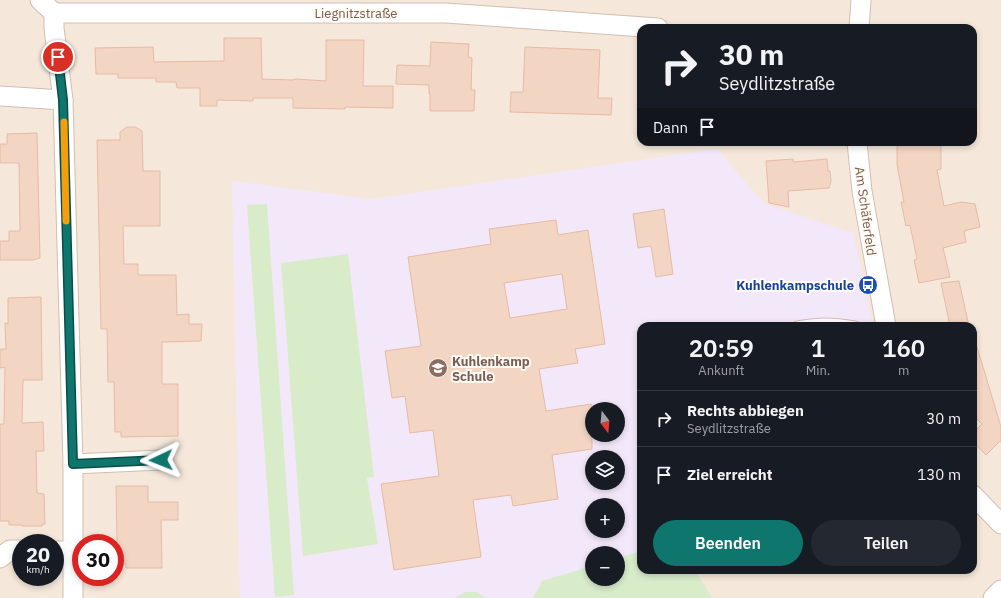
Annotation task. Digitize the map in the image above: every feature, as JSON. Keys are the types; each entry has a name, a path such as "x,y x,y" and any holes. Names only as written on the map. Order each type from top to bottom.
{"street":[{"path":"859,24 861,0"},
{"path":"47,6 54,28 63,100 73,464 64,551 73,598"},
{"name":"Liegnitzstraße","path":"47,6 447,7 637,26"},
{"path":"0,96 63,100"},
{"name":"Am Schäferfeld","path":"857,146 862,190 885,322"},
{"path":"73,464 161,460"},
{"path":"977,500 1001,524"},
{"path":"0,558 12,550"},
{"path":"993,598 1001,590"}],"shaded area":[{"path":"0,0 1001,0 1001,598 0,598"},
{"name":"Kuhlenkamp Schule","path":"717,149 763,203 853,233 872,322 637,322 637,574 697,574 712,598 240,598 232,181 372,199"}],"green space":[{"path":"267,204 294,595 275,597 247,205"},
{"path":"348,254 374,477 367,478 378,544 303,556 281,263"},
{"path":"637,552 637,574 697,574 712,598 533,598 542,581 585,568 585,586 625,586 625,556"},
{"path":"466,592 476,592 486,598 454,598"}],"building":[{"path":"224,38 261,38 262,79 326,81 326,40 364,40 363,86 393,86 393,108 293,108 293,98 253,98 253,101 217,100 217,106 200,106 200,88 177,88 176,82 156,82 156,78 118,78 118,74 96,74 95,48 153,47 154,62 224,61"},
{"path":"431,42 469,44 468,57 472,58 471,90 475,90 474,111 430,111 429,85 396,84 397,65 430,66"},
{"path":"525,47 600,50 598,98 612,98 611,115 510,112 511,92 523,92"},
{"path":"127,127 135,127 142,131 143,171 160,171 160,226 123,226 124,264 138,264 138,275 176,275 177,315 189,314 189,324 202,324 201,341 162,342 162,384 178,384 178,436 121,437 121,432 115,432 114,382 108,382 107,329 101,329 97,140 120,140 120,132"},
{"path":"37,133 40,258 33,260 0,260 0,241 9,241 9,231 20,231 19,163 0,163 0,144 7,144 7,134"},
{"path":"897,146 941,146 941,169 937,170 944,206 961,202 975,204 980,227 964,231 966,242 943,248 950,277 919,283 914,260 917,259 910,225 906,226 901,202 904,202 897,165"},
{"path":"793,159 793,162 827,159 831,181 829,188 788,191 789,207 769,203 766,161"},
{"path":"664,209 673,274 656,277 651,246 638,248 633,214"},
{"path":"556,220 558,235 588,230 605,344 575,349 578,363 539,369 546,411 585,405 585,442 592,442 592,449 552,455 558,499 513,506 511,495 473,500 481,557 394,570 381,484 439,476 433,430 410,433 405,396 392,398 385,351 421,346 408,257 491,244 489,229","holes":["562,274 567,309 510,318 504,283"]},
{"path":"959,281 968,322 949,322 941,283"},
{"path":"41,297 42,380 23,380 22,423 43,422 44,451 36,451 37,493 44,494 45,524 42,524 42,526 9,525 9,521 0,521 0,424 4,424 5,367 0,368 0,349 6,349 5,323 8,324 8,298"},
{"path":"977,347 1001,427 1001,442 1000,441 986,455 977,446 977,429 982,424 977,419"},
{"path":"116,486 148,486 148,502 178,502 178,520 161,520 162,568 126,568 126,564 124,564 124,534 117,534"}],"slow traffic":[{"path":"64,122 66,221"}],"place":[{"name":"Kuhlenkampschule","path":"868,285"},
{"name":"Kuhlenkamp Schule","path":"438,368"}],"route":[{"path":"58,57 63,100 73,464 161,460"}]}
